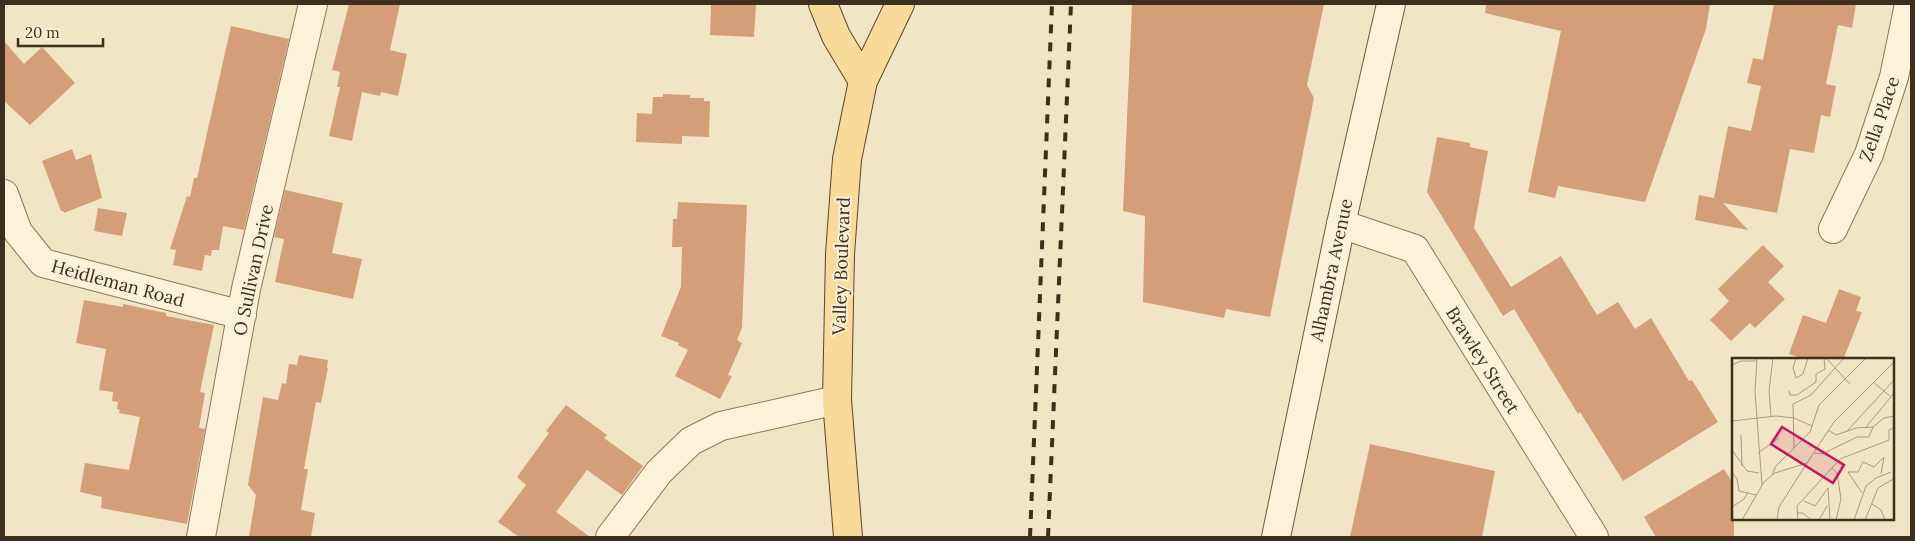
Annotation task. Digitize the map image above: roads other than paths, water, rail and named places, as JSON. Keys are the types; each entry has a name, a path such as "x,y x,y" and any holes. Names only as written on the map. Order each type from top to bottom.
{"main road":[{"path":"823,4 836,36 863,81"},
{"name":"Valley Boulevard","path":"848,537 837,400 840,254 847,159 863,81 900,4"}],"street":[{"name":"O Sullivan Drive","path":"201,537 246,289 313,4"},
{"name":"Alhambra Avenue","path":"1276,537 1340,224 1391,4"},
{"name":"Zella Place","path":"1833,229 1869,154 1894,77 1909,4"},
{"name":"Heidleman Road","path":"4,194 18,232 43,263 242,315"},
{"name":"Brawley Street","path":"1340,224 1415,249 1594,537"},
{"path":"610,537 659,472 691,442 721,426 837,400"}],"railway":[{"path":"1030,537 1052,4"},
{"path":"1048,537 1071,4"}]}
